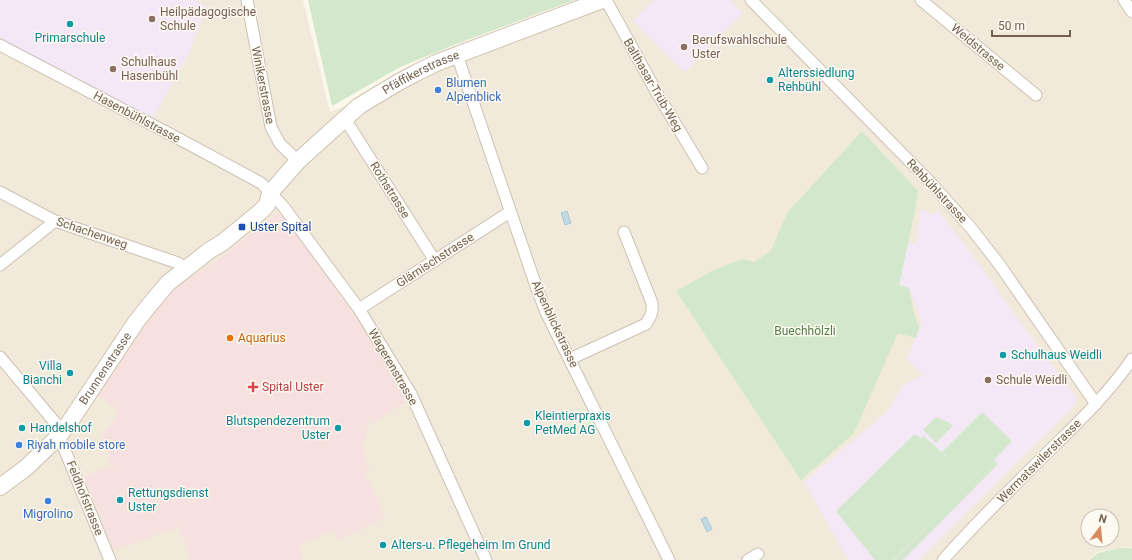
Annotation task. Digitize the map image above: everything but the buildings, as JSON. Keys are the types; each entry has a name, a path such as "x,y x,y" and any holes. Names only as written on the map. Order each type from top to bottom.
{"main road":[{"name":"Pfäffikerstrasse","path":"270,193 298,161 359,106 381,92 416,73 457,55 602,0"},
{"name":"Brunnenstrasse","path":"0,487 27,467 59,436 139,318 168,283 210,250 222,243 267,205 270,193"}],"street":[{"name":"Winikerstrasse","path":"247,0 271,127 280,144 298,161"},
{"name":"Balthasar-Trüb-Weg","path":"606,0 657,93 702,168"},
{"name":"Rehbühlstrasse","path":"751,0 930,182 971,228 999,264 1096,404"},
{"name":"Weidstrasse","path":"921,0 1036,95"},
{"path":"1124,0 1132,12"},
{"name":"Hasenbühlstrasse","path":"0,45 261,183 270,193"},
{"name":"Alpenblickstrasse","path":"457,55 510,212 544,305 669,560"},
{"name":"Rothstrasse","path":"345,119 435,261"},
{"name":"Schachenweg","path":"0,192 55,221 178,263 186,269"},
{"name":"Wagerenstrasse","path":"270,193 283,206 300,228 358,309 411,394 486,560"},
{"name":"Glärnischstrasse","path":"358,309 510,212"},
{"path":"0,265 55,221"},
{"path":"570,359 646,324 651,316 653,310 652,303 624,232"},
{"name":"Feldhofstrasse","path":"0,357 58,426 59,436 110,560"},
{"name":"Wermatswilerstrasse","path":"943,560 964,536 1096,404 1132,359"},
{"path":"748,560 758,554"}],"shaded area":[{"path":"0,0 303,0 330,112 498,46 569,21 606,0 1132,0 1132,547 1120,548 1120,508 1080,508 1080,548 1119,548 1097,552 1088,560 0,560"},
{"name":"Schulhaus Hasenbühl","path":"0,0 194,0 207,6 188,55 152,120 0,45"},
{"name":"Berufswahlschule Uster","path":"654,0 729,0 743,13 685,72 633,21"},
{"name":"Schule Weidli","path":"923,210 932,215 937,210 972,254 1076,397 1076,401 1075,405 919,560 848,560 804,482 888,411 903,386 923,375 907,358 922,324 909,288 899,285 908,242 916,244 920,212"},
{"name":"Spital Uster","path":"279,212 372,339 401,385 408,401 369,425 365,433 367,440 360,442 370,468 365,472 385,518 339,540 332,531 298,546 303,560 192,560 179,527 114,550 84,477 113,465 101,439 120,410 98,396 143,327 156,310 182,282 214,263"}],"green space":[{"path":"308,0 574,0 400,67 332,106"},
{"name":"Buechhölzli","path":"862,131 918,191 899,285 909,288 913,310 919,327 916,338 898,333 854,433 801,480 676,291 712,271 742,259 754,262 771,251 787,213"},
{"path":"982,412 1012,441 994,460 998,464 903,560 894,560 954,500 893,560 875,560 836,511 915,434 921,438 924,436 972,482 942,452"},
{"path":"936,417 953,426 936,443 923,430"},
{"path":"1119,548 1132,548 1132,560 1089,560 1098,553"}],"water":[{"path":"567,211 571,223 565,225 561,213"},
{"path":"706,517 712,529 707,532 701,519"}],"place":[{"name":"Heilpädagogische Schule","path":"152,19"},
{"name":"Primarschule","path":"70,24"},
{"name":"Berufswahlschule Uster","path":"684,47"},
{"name":"Schulhaus Hasenbühl","path":"113,69"},
{"name":"Alterssiedlung Rehbühl","path":"770,80"},
{"name":"Blumen Alpenblick","path":"438,90"},
{"name":"Uster Spital","path":"242,227"},
{"name":"Aquarius","path":"230,338"},
{"name":"Schulhaus Weidli","path":"1003,355"},
{"name":"Villa Bianchi","path":"70,373"},
{"name":"Schule Weidli","path":"988,380"},
{"name":"Spital Uster","path":"253,387"},
{"name":"Kleintierpraxis PetMed AG","path":"527,423"},
{"name":"Handelshof","path":"22,428"},
{"name":"Blutspendezentrum Uster","path":"338,428"},
{"name":"Riyah mobile store","path":"19,445"},
{"name":"Rettungsdienst Uster","path":"120,500"},
{"name":"Migrolino","path":"48,501"},
{"name":"Alters-u. Pflegeheim Im Grund","path":"383,545"}]}
